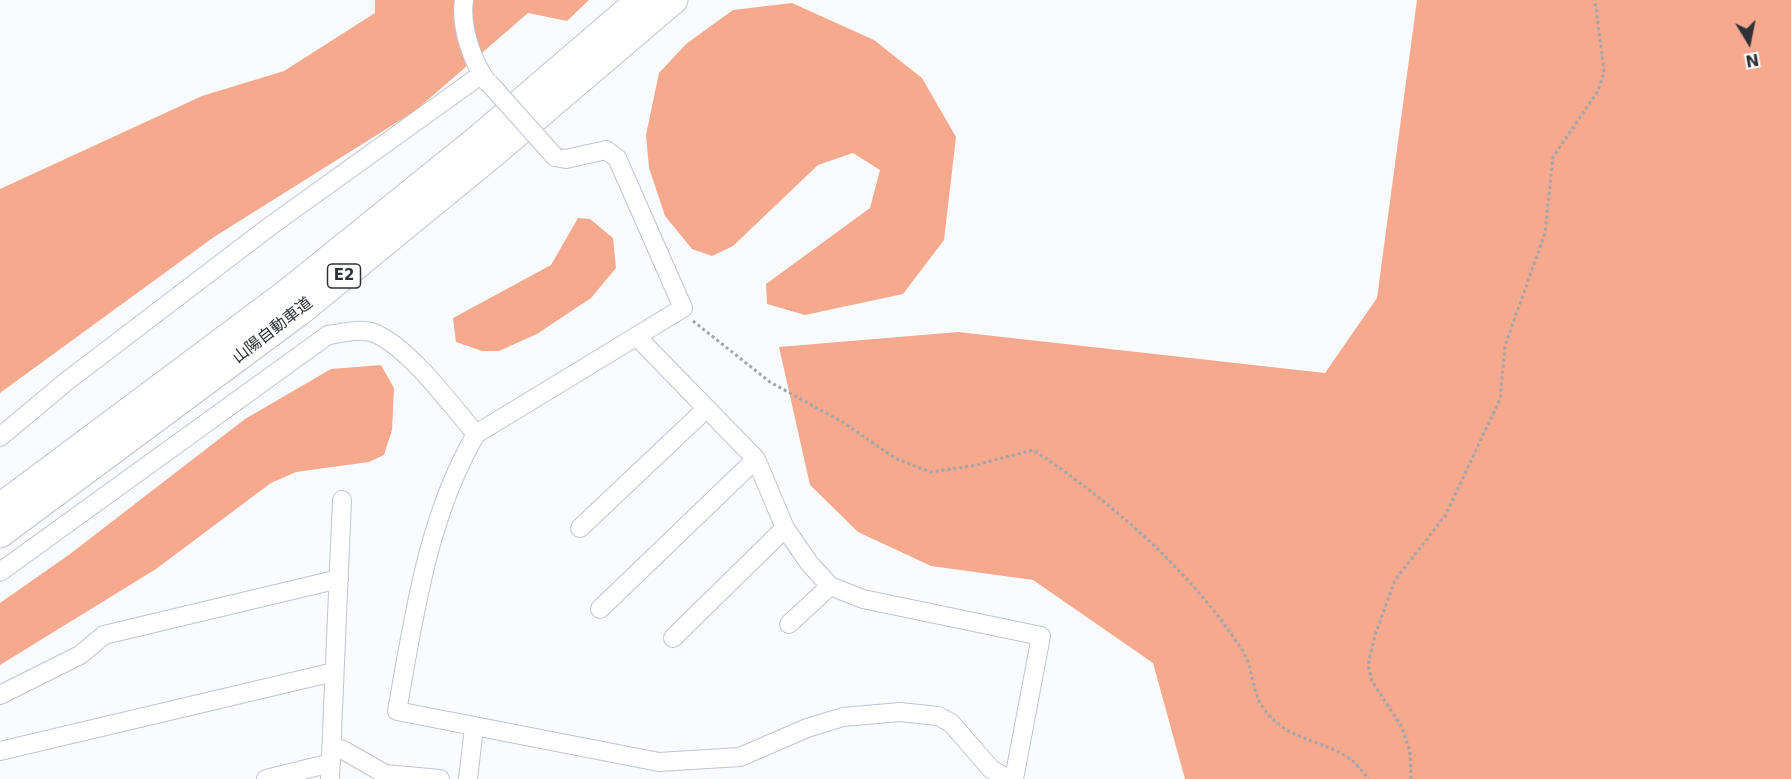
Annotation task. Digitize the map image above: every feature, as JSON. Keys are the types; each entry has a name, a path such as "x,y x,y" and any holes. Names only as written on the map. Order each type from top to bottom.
{"highway":[{"name":"山陽自動車道","path":"0,507 288,292 479,138 640,0"},
{"name":"山陽自動車道","path":"0,534 302,310 494,153 674,0"}],"street":[{"path":"464,0 462,12 467,36 485,79 555,157 566,159 606,150 617,158 684,308 638,338 476,434 448,496 425,561 397,711 474,728 658,762 740,757 807,728 843,717 900,712 938,716 951,723 991,769 1008,779"},
{"path":"0,437 67,381 269,227 485,79"},
{"path":"0,572 328,335 353,331 372,332 395,345 476,434"},
{"path":"638,338 756,459 785,528 809,563 830,586 863,599 1041,636 1014,779"},
{"path":"580,528 706,409"},
{"path":"600,609 756,459"},
{"path":"331,763 342,500"},
{"path":"673,638 785,528"},
{"path":"0,696 80,655 104,635 339,579"},
{"path":"789,624 830,586"},
{"path":"0,751 334,672"},
{"path":"468,779 474,728"},
{"path":"266,779 331,763 343,750 385,774 440,779"}],"path":[{"path":"1411,779 1410,751 1401,726 1372,681 1368,665 1375,635 1395,580 1445,516 1500,399 1505,346 1545,234 1553,157 1598,90 1604,72 1595,0"},
{"path":"684,308 692,321 770,381 844,423 896,458 930,472 972,466 1033,450 1047,459 1142,533 1216,612 1244,652 1262,705 1286,730 1350,759 1370,779"}],"shaded area":[{"path":"375,0 589,0 567,21 528,13 415,111 214,237 0,393 0,189 202,96 284,71 375,13"},
{"path":"1417,0 1791,0 1791,779 1185,779 1153,663 1033,580 931,566 858,532 810,485 779,347 958,332 1325,373 1377,298"},
{"path":"792,3 874,40 922,78 956,137 944,240 903,294 805,315 767,304 766,284 870,208 880,170 853,153 818,165 733,246 712,256 692,249 665,216 649,168 646,135 659,73 686,44 733,10"},
{"path":"578,218 590,219 613,238 616,268 591,298 537,334 499,351 482,351 456,342 453,318 551,265"},
{"path":"381,365 394,388 392,430 384,455 369,462 296,472 271,483 156,569 0,665 0,603 70,554 245,419 331,369"}]}
